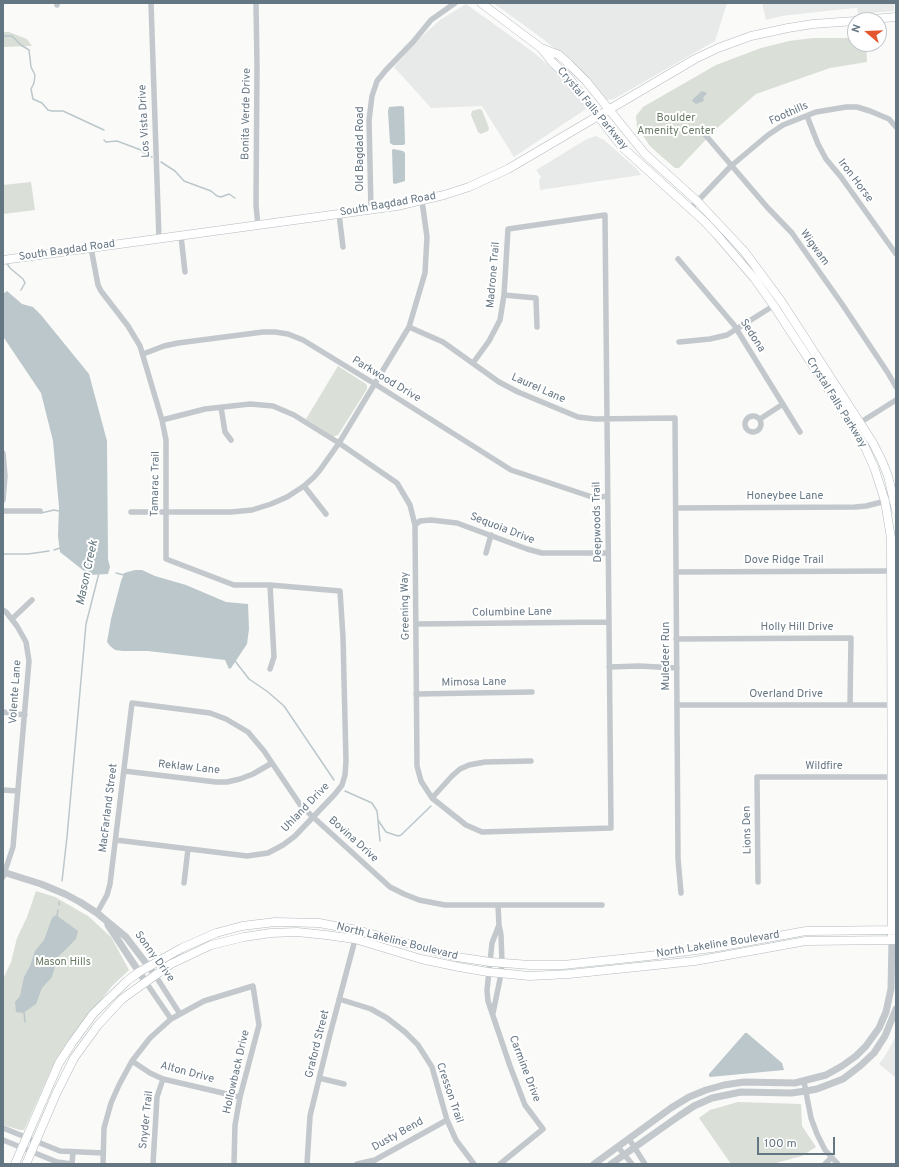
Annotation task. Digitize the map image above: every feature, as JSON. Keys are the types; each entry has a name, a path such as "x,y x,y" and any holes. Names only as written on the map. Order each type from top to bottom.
{"main road":[{"name":"Crystal Falls Parkway","path":"481,3 541,48 553,63 568,77 622,147 691,208 738,259 774,306 863,443 874,467 885,501 891,538 894,705 892,777 894,940"},
{"name":"South Bagdad Road","path":"3,260 258,226 371,210 422,201 450,193 508,169 695,59 751,36 807,25 847,22"},
{"name":"Crystal Falls Parkway","path":"541,48 559,55 586,81 645,154 697,201 744,252 781,301 861,422 882,461 896,510"},
{"path":"638,162 645,154"},
{"name":"North Lakeline Boulevard","path":"15,1164 59,1063 98,1009 127,981 148,966 182,948 216,934 242,926 275,922 319,923 357,930 457,957 490,962 530,965 563,965 649,956 712,948 806,931 894,930"},
{"name":"North Lakeline Boulevard","path":"26,1164 57,1092 74,1058 98,1025 122,999 145,981 171,964 211,945 244,936 297,932 355,939 421,959 488,972 530,976 569,974 696,961 806,941 894,940"}],"street":[{"name":"Los Vista Drive","path":"151,3 159,239"},
{"name":"Bonita Verde Drive","path":"256,3 256,206 258,226"},
{"name":"Old Bagdad Road","path":"371,210 371,145 369,120 372,96 377,82 431,20 455,3"},
{"name":"Foothills","path":"691,208 731,166 768,134 783,125 816,112 857,107 888,119 896,127"},
{"name":"Iron Horse","path":"807,116 818,144 826,159 850,189 896,254"},
{"name":"Wigwam","path":"702,131 731,166 792,233 842,304 896,387"},
{"path":"131,512 231,512 252,510 279,501 304,486 320,470 339,443 408,327 425,273 427,237 422,201"},
{"path":"339,214 343,247"},
{"name":"Deepwoods Trail","path":"508,229 605,215 611,828"},
{"name":"Madrone Trail","path":"473,363 485,347 500,320 504,295 508,229"},
{"path":"181,236 185,272"},
{"name":"Tamarac Trail","path":"91,248 98,285 133,334 143,354 162,420 166,440 166,558 234,585 270,585 340,591"},
{"name":"Sedona","path":"678,259 734,325 800,432"},
{"path":"504,295 536,298 537,327"},
{"path":"679,342 710,339 726,335 781,301"},
{"name":"Laurel Lane","path":"408,327 443,342 499,382 518,392 578,417 594,419 675,418"},
{"name":"Parkwood Drive","path":"143,354 164,346 178,343 262,332 282,333 303,340 511,470 595,498 607,496"},
{"path":"861,422 896,400"},
{"name":"Greening Way","path":"162,420 184,413 221,407 250,404 273,406 294,415 339,443 397,483 410,505 415,525 417,766 421,781 432,798 466,826 482,832 611,828"},
{"path":"760,419 783,404"},
{"path":"221,407 225,432 231,440"},
{"name":"Muledeer Run","path":"675,418 678,859 681,894"},
{"path":"3,453 3,500"},
{"path":"304,486 326,514"},
{"name":"Honeybee Lane","path":"676,508 855,507 866,506 894,499"},
{"path":"3,511 40,511"},
{"name":"Sequoia Drive","path":"415,525 422,520 449,521 542,553 608,553"},
{"path":"486,553 492,535"},
{"name":"Dove Ridge Trail","path":"676,572 892,571"},
{"path":"270,585 274,657 270,669"},
{"name":"Uhland Drive","path":"116,840 247,856 268,853 283,845 295,836 335,794 342,784 345,775 346,761 343,637 340,591"},
{"path":"12,619 32,600"},
{"name":"Volente Lane","path":"3,610 18,626 26,642 29,661 13,847 4,874"},
{"name":"Columbine Lane","path":"416,624 609,622"},
{"name":"Holly Hill Drive","path":"676,638 851,638 850,705"},
{"path":"609,667 639,666 677,668"},
{"name":"Mimosa Lane","path":"416,694 532,692"},
{"name":"Bovina Drive","path":"132,703 202,711 226,719 248,732 272,763 301,806 390,887 404,894 432,904 446,905 602,905"},
{"name":"MacFarland Street","path":"97,913 107,895 110,884 132,703"},
{"name":"Overland Drive","path":"677,705 894,705"},
{"path":"3,712 25,715"},
{"path":"432,798 452,776 460,769 469,765 485,762 531,761"},
{"name":"Reklaw Lane","path":"124,771 227,782 253,774 272,763"},
{"name":"Wildfire","path":"757,777 892,777"},
{"name":"Lions Den","path":"757,777 758,882"},
{"path":"3,790 18,791"},
{"path":"184,883 188,849"},
{"name":"Sonny Drive","path":"4,874 41,884 65,894 97,913 126,937 148,966 180,1014"},
{"name":"Carmine Drive","path":"493,1014 502,963 498,905"},
{"name":"Sonny Drive","path":"103,918 171,1019"},
{"name":"Carmine Drive","path":"499,924 492,943 488,972 488,1001 525,1106 543,1129 500,1164"},
{"name":"Graford Street","path":"307,1164 310,1116 357,930"},
{"name":"Crystal Falls Parkway","path":"594,1164 672,1108 689,1097 706,1090 744,1082 804,1082 826,1075 842,1066 866,1046 879,1028 889,1001 894,940"},
{"name":"Hollowback Drive","path":"180,1014 204,1001 253,986 259,1025 240,1097 235,1125 234,1164"},
{"name":"Cresson Trail","path":"339,999 371,1009 387,1018 405,1032 418,1045 432,1067 447,1120 456,1140 474,1164"},
{"path":"611,1164 694,1106 712,1098 741,1092 791,1093 806,1091 817,1089 843,1078 860,1066 874,1052 885,1036 896,1009"},
{"path":"103,1164 104,1128 111,1103 119,1085 132,1061 150,1038 171,1019 180,1014"},
{"name":"Alton Drive","path":"132,1061 150,1073 163,1079 240,1097"},
{"path":"319,1078 344,1084"},
{"name":"Snyder Trail","path":"153,1164 157,1097 163,1079"},
{"path":"804,1082 811,1118 816,1134 825,1150 838,1164"},
{"name":"Dusty Bend","path":"357,1164 375,1160 447,1120"},
{"path":"3,1128 60,1151 103,1153"},
{"path":"629,1139 645,1164"},
{"path":"3,1140 56,1162 72,1164 73,1152"},
{"path":"618,1147 632,1164"},
{"path":"824,1164 831,1158"}],"shaded area":[{"path":"493,3 727,3 715,41 614,99 607,100 589,79 568,59"},
{"path":"762,3 894,3 894,11 858,12 857,8 781,16 766,20"},
{"path":"466,4 533,52 570,83 586,109 514,157 482,106 431,108 394,67 418,40 440,20"},
{"path":"596,136 611,146 638,170 641,175 540,190 539,180 541,177 536,170 587,139"},
{"path":"896,1036 896,1078 879,1064"}],"green space":[{"path":"3,32 9,32 27,39 32,46 3,47"},
{"name":"Boulder Amenity Center","path":"813,38 847,38 847,52 866,52 867,62 830,68 756,94 716,129 679,168 675,168 650,146 637,127 636,116 643,107 716,65 761,48 789,41"},
{"path":"479,109 482,110 489,128 488,131 481,134 478,132 471,115 472,111"},
{"path":"31,182 35,210 3,214 3,185"},
{"path":"338,366 366,384 367,389 338,435 332,436 306,419"},
{"name":"Mason Hills","path":"36,891 55,897 88,916 111,937 129,970 112,986 56,1059 24,1130 20,1130 3,1125 3,979 11,962 17,938 27,917"},
{"path":"738,1102 801,1104 802,1126 816,1147 802,1156 772,1164 731,1164 699,1118 710,1110"}],"water":[{"path":"702,91 707,93 703,98 704,101 696,104 692,101"},
{"path":"389,107 404,107 405,144 393,145 390,143 388,111"},
{"path":"393,149 403,151 405,153 405,181 395,184 393,183"},
{"path":"7,291 22,304 33,307 41,315 89,374 107,441 108,559 110,567 108,574 89,575 60,552 58,536 59,507 53,441 41,393 4,338 3,294"},
{"path":"142,570 155,576 186,585 226,602 248,604 249,629 247,644 231,668 229,669 225,660 148,651 123,651 115,650 110,646 107,642 111,619 121,581 124,573"},
{"path":"56,915 78,931 76,939 57,958 52,977 42,988 36,1004 23,1013 16,1012 15,1002 20,996 24,977 30,966 35,951 44,940 52,918"},
{"path":"745,1033 747,1033 782,1063 784,1070 710,1077 709,1074"}],"waterway":[{"path":"3,36 12,36 21,45 29,50 31,67 35,75 34,83 31,89 33,99 42,103 48,110 63,111 104,130"},
{"path":"104,140 106,142 117,141 141,150 145,154 152,157"},
{"path":"161,162 175,171 184,181 211,191 217,196 221,197 229,194 235,198"},
{"name":"Mason Creek","path":"6,262 10,268 23,279 25,283 21,290"},
{"path":"41,513 54,510 59,511"},
{"path":"54,550 60,548"},
{"path":"3,554 28,554 49,551"},
{"name":"Mason Creek","path":"62,881 86,624 99,573"},
{"path":"116,573 124,575"},
{"path":"235,661 249,679 268,692 284,706 334,780"},
{"path":"345,791 372,803 377,811 378,820 386,832 398,836 401,835 431,806"},
{"path":"378,821 380,841"},
{"name":"Mason Creek","path":"57,916 58,910"},
{"name":"Mason Creek","path":"24,1012 25,1022"}]}
